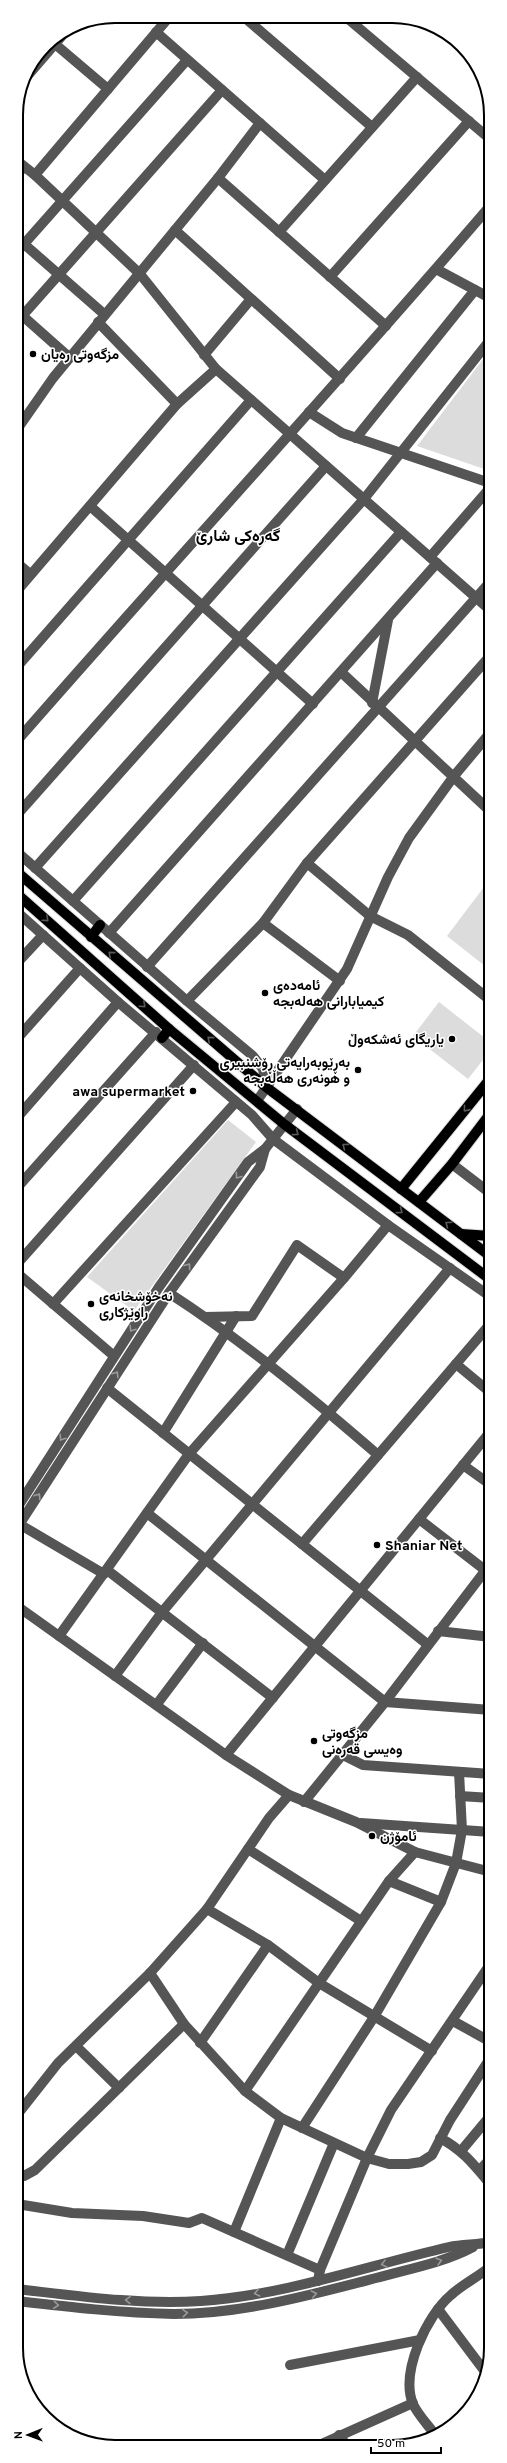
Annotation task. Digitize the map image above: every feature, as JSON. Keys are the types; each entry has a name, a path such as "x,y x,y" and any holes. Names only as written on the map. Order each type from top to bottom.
{"main road":[{"path":"23,877 266,1087 484,1252"},
{"path":"23,899 169,1029 284,1124 484,1275"},
{"path":"91,937 100,925"},
{"path":"159,1035 169,1029"},
{"path":"402,1189 484,1086"},
{"path":"419,1202 452,1164 484,1122"},
{"path":"460,1234 484,1236"}],"street":[{"path":"35,174 164,23"},
{"path":"251,23 372,127"},
{"path":"356,23 484,134"},
{"path":"156,32 325,180"},
{"path":"56,44 108,89"},
{"path":"41,61 55,46"},
{"path":"177,404 101,318 59,274 24,244 188,60"},
{"path":"279,232 417,77"},
{"path":"23,311 59,274 222,90"},
{"path":"330,277 469,122"},
{"path":"23,421 70,357 218,178 260,123"},
{"path":"24,167 35,174 140,274 216,369 484,605"},
{"path":"218,178 386,326"},
{"path":"23,734 164,573 340,379 484,213"},
{"path":"175,230 340,379"},
{"path":"436,269 484,295"},
{"path":"356,438 475,290"},
{"path":"204,355 251,299"},
{"path":"23,320 70,357"},
{"path":"35,868 238,637 364,499 484,348"},
{"path":"23,583 177,404 216,369"},
{"path":"23,660 251,400"},
{"path":"309,412 342,433 484,481"},
{"path":"23,808 326,466"},
{"path":"110,934 388,619 484,496"},
{"path":"90,506 313,704"},
{"path":"73,901 401,532"},
{"path":"23,568 30,574"},
{"path":"147,967 375,705 484,589"},
{"path":"375,705 388,619"},
{"path":"186,1001 263,922 308,862 416,742 484,663"},
{"path":"341,672 375,705 454,776 484,806"},
{"path":"257,1101 340,981 370,916 409,838 454,776 484,740"},
{"path":"23,857 186,1001 257,1059 263,1069 266,1087"},
{"path":"308,862 370,916 408,935 484,995"},
{"path":"23,917 118,1002 159,1035 260,1122 273,1139 388,1225 484,1293"},
{"path":"263,922 340,981"},
{"path":"23,956 43,935"},
{"path":"23,1032 80,968"},
{"path":"23,1111 118,1002"},
{"path":"23,1181 159,1035"},
{"path":"23,1256 194,1065"},
{"path":"53,1304 236,1102"},
{"path":"23,1498 159,1287 248,1162 265,1149 297,1109"},
{"path":"23,1518 169,1293 260,1166 265,1149"},
{"path":"452,1164 484,1188"},
{"path":"59,1636 190,1454 344,1278 388,1225"},
{"path":"205,1316 252,1316 297,1245 344,1278"},
{"path":"115,1676 163,1611 450,1268"},
{"path":"23,1279 114,1356"},
{"path":"169,1293 227,1331 328,1412 378,1455"},
{"path":"163,1433 236,1316"},
{"path":"302,1544 484,1330"},
{"path":"456,1364 484,1388"},
{"path":"107,1388 427,1644"},
{"path":"226,1755 484,1439"},
{"path":"47,1460 57,1467"},
{"path":"463,1465 484,1480"},
{"path":"147,1514 385,1702 484,1709"},
{"path":"419,1519 484,1564"},
{"path":"23,1529 106,1572 163,1611 273,1698"},
{"path":"304,1802 341,1754 385,1702 427,1644 484,1572"},
{"path":"23,1610 157,1704 226,1755 289,1795 356,1822 415,1852 484,1870"},
{"path":"438,1631 484,1636"},
{"path":"157,1704 203,1643"},
{"path":"341,1754 354,1762 363,1765 484,1774"},
{"path":"302,2128 374,2017 441,1902 456,1863 462,1830 459,1772"},
{"path":"23,2107 58,2063 77,2047 150,1973 207,1909 269,1818 289,1795"},
{"path":"460,1796 484,1798"},
{"path":"356,1822 484,1832"},
{"path":"248,1848 361,1921"},
{"path":"245,2091 389,1881 415,1852"},
{"path":"389,1881 441,1902"},
{"path":"207,1909 268,1945 319,1983 432,2051"},
{"path":"200,2044 268,1945"},
{"path":"150,1973 184,2024 200,2044 245,2091 281,2118 367,2158 389,2164 421,2162 432,2155 440,2138 484,2068"},
{"path":"318,2281 320,2270 367,2158 391,2110 484,1974"},
{"path":"453,2021 484,2038"},
{"path":"23,2175 35,2170 184,2024"},
{"path":"77,2047 119,2088"},
{"path":"234,2232 281,2118"},
{"path":"461,2150 484,2123"},
{"path":"440,2138 461,2150 484,2175"},
{"path":"287,2255 334,2143"},
{"path":"480,2170 484,2166"},
{"path":"23,2205 72,2214 143,2216 189,2223 202,2218 320,2270"},
{"path":"23,2290 117,2300 172,2302 242,2296 318,2281 448,2248 484,2244"},
{"path":"23,2302 117,2311 175,2314 243,2307 326,2292 442,2260 477,2245"},
{"path":"432,2430 413,2403 410,2384 413,2365 420,2340 431,2317 450,2295 484,2272"},
{"path":"242,2296 243,2307"},
{"path":"438,2309 482,2367"},
{"path":"290,2365 420,2340"},
{"path":"329,2440 413,2403"},
{"path":"339,2435 343,2440"}],"shaded area":[{"path":"484,358 484,469 417,446"},
{"path":"484,887 484,965 447,936"},
{"name":"یاریگای ئەشکەوڵ","path":"439,1002 484,1037 484,1059 468,1079 413,1036"},
{"path":"228,1120 256,1142 134,1311 87,1277"}],"place":[{"name":"مزگەوتی رەیان","path":"33,354"},
{"name":"ئامەدەی کیمیابارانی هەلەبجە","path":"265,993"},
{"name":"یاریگای ئەشکەوڵ","path":"452,1039"},
{"name":"بەڕێوبەرایەتی ڕۆشنبیری و هونەری هەڵەبجە","path":"358,1070"},
{"name":"awa supermarket","path":"193,1091"},
{"name":"نەخۆشخانەی راوێژکاری","path":"91,1304"},
{"name":"Shaniar Net","path":"377,1545"},
{"name":"مزگەوتی وەیسی قەرەنی","path":"314,1741"},
{"name":"ئامۆژن","path":"372,1836"}],"district":[{"name":"گەرەکی شارێ","path":"238,535"}]}
